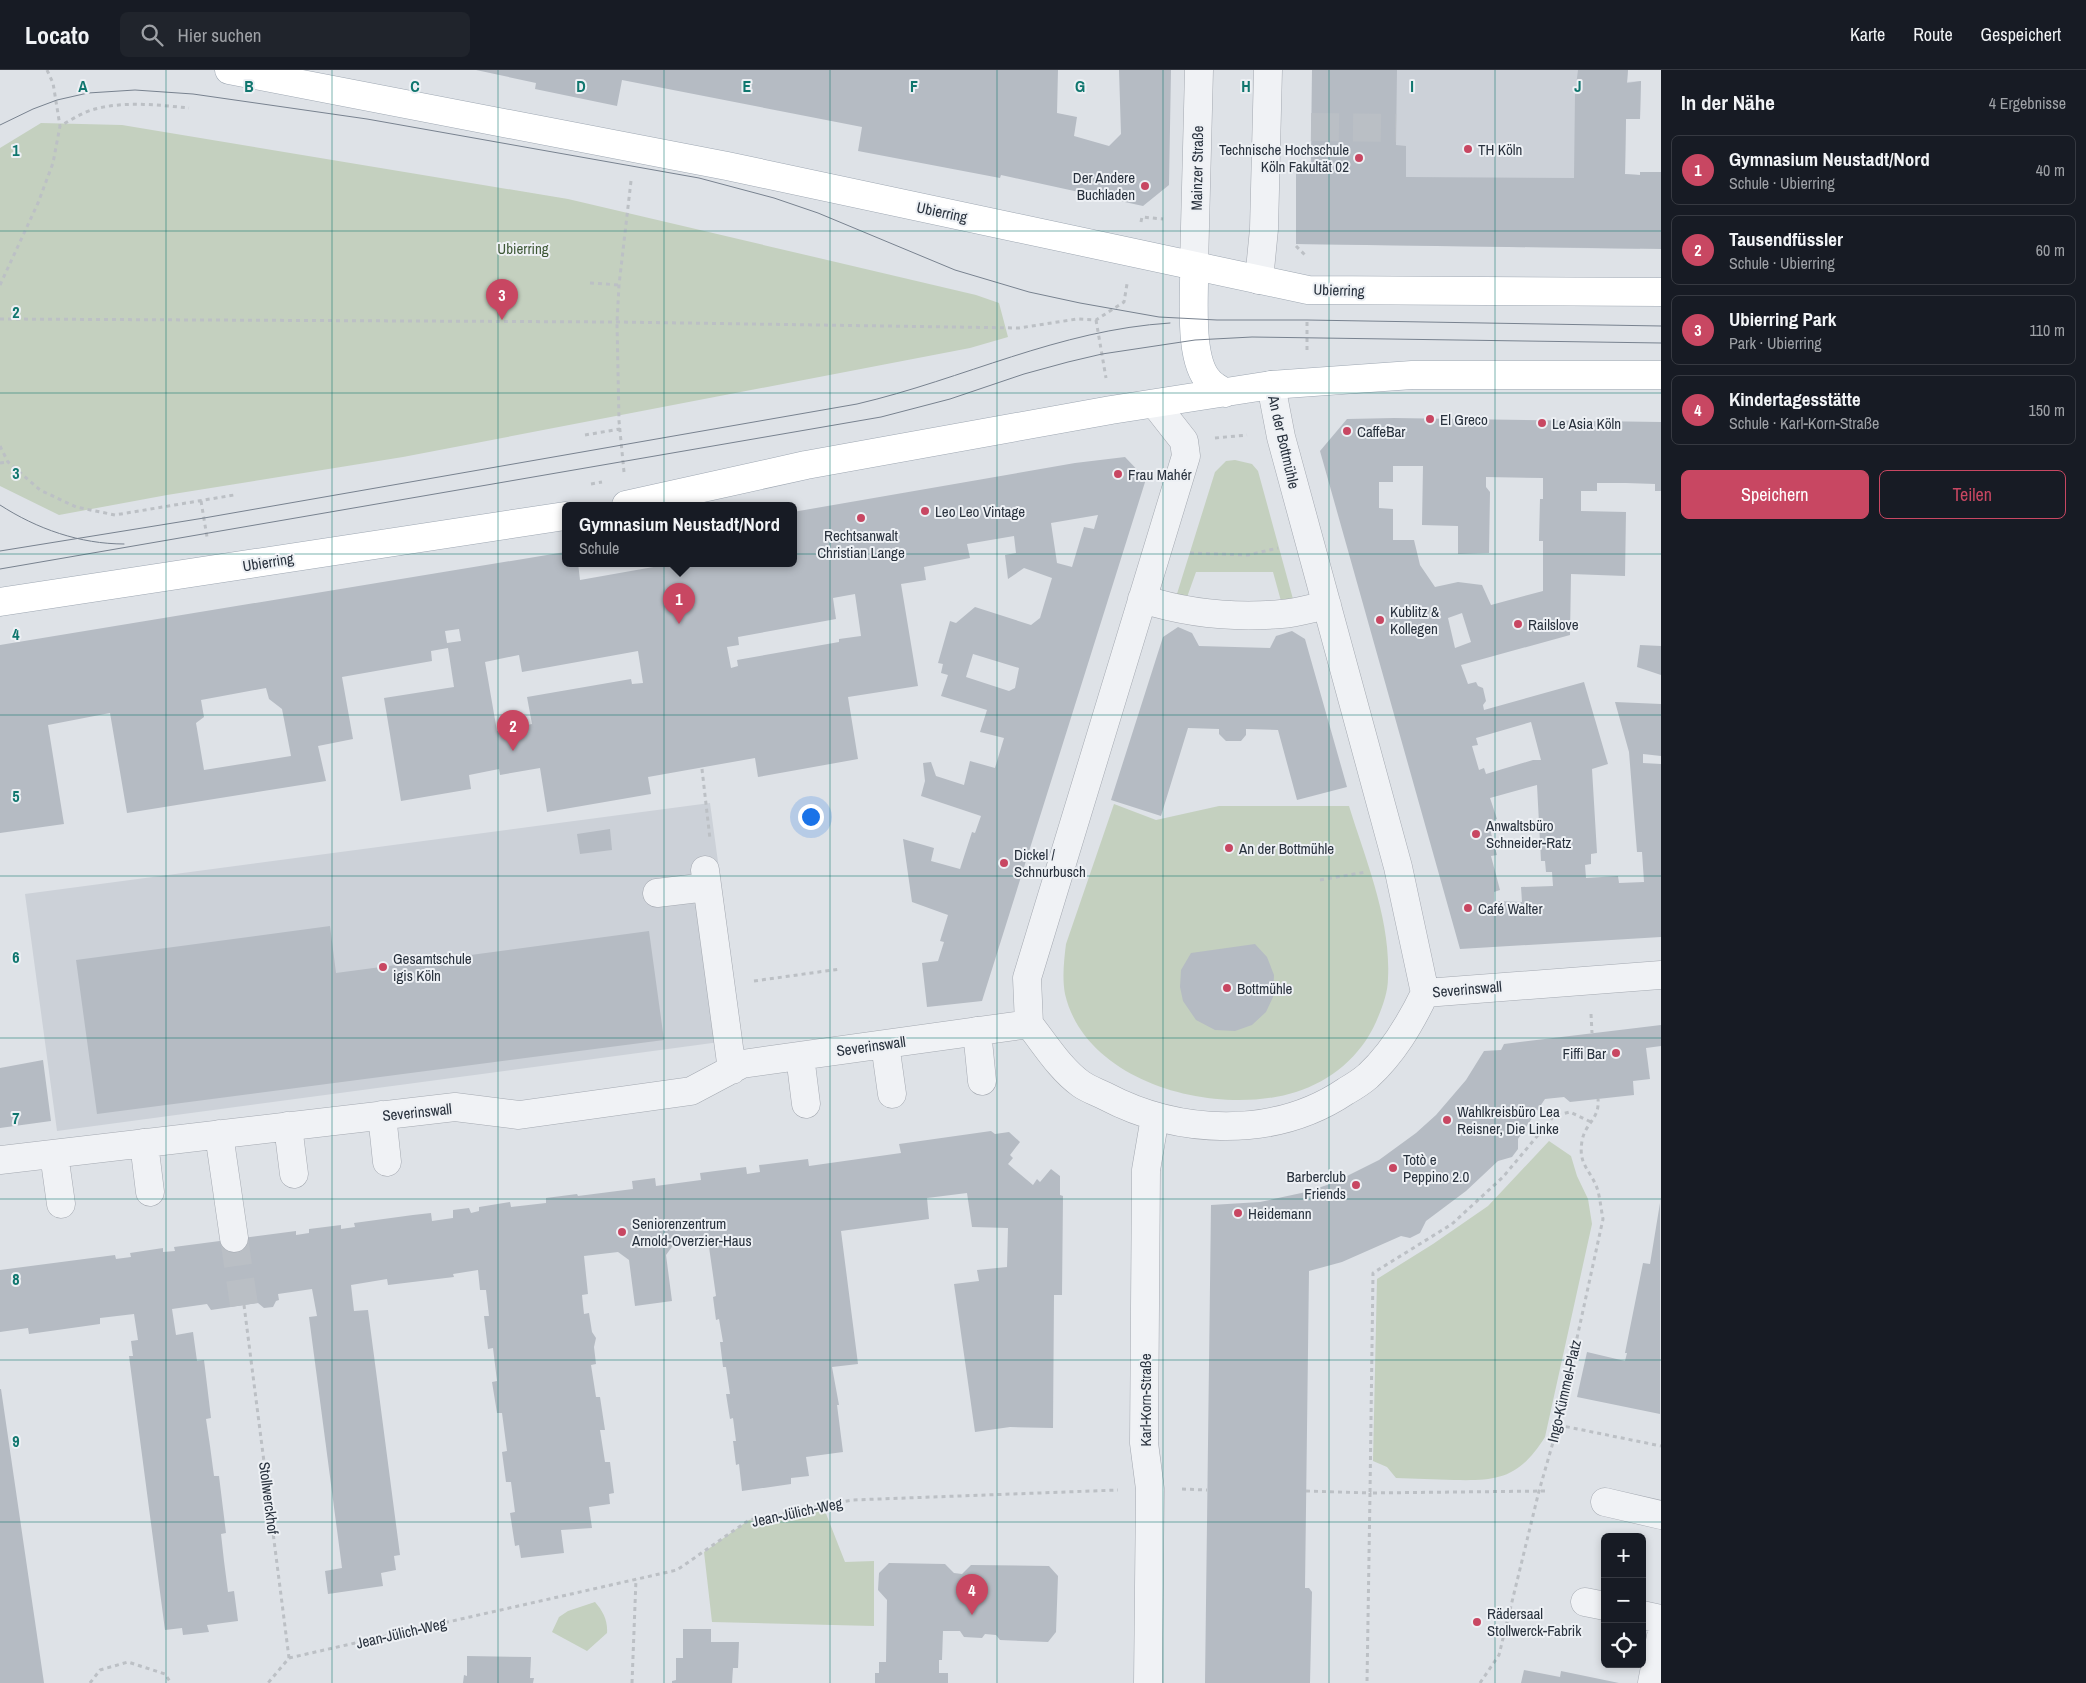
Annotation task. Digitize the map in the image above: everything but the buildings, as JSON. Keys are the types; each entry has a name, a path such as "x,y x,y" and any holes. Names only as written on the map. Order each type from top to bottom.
{"main road":[{"name":"Ubierring","path":"229,70 717,164 1308,290 1661,292"},
{"path":"1194,266 1195,340 1201,369 1209,381 1225,393"},
{"path":"640,502 806,465 1110,410 1271,385 1306,381 1412,375 1661,375"},
{"name":"Ubierring","path":"0,602 562,516"}],"street":[{"name":"Mainzer Straße","path":"1194,266 1199,70"},
{"path":"1259,280 1264,228 1268,70"},
{"name":"An der Bottmühle","path":"1271,385 1280,432 1398,867 1425,993"},
{"path":"1029,1024 1026,978 1186,456 1184,440 1155,404"},
{"path":"1142,599 1168,607 1228,615 1281,614 1327,605"},
{"path":"657,893 706,878 732,1070"},
{"name":"Severinswall","path":"0,1160 455,1107 519,1115 691,1091 742,1064 1029,1024 1053,1055 1081,1084 1116,1102 1155,1117 1206,1125 1256,1126 1296,1117 1326,1103 1367,1078 1392,1050 1410,1022 1425,993 1661,974"},
{"path":"977,1031 982,1081"},
{"path":"885,1044 892,1094"},
{"path":"800,1056 806,1104"},
{"path":"382,1115 387,1162"},
{"name":"Karl-Korn-Straße","path":"1148,1683 1150,1489 1144,1443 1146,1170 1155,1117"},
{"path":"288,1126 294,1174"},
{"path":"218,1134 234,1238"},
{"path":"144,1143 150,1192"},
{"path":"54,1154 61,1204"},
{"path":"1605,1502 1661,1515"},
{"path":"1646,1617 1661,1619"},
{"path":"1652,1683 1661,1636"}],"path":[{"path":"0,285 38,202 53,163 60,126 53,83 47,70"},
{"path":"60,126 96,109 124,105 189,108"},
{"path":"627,502 620,429 617,322 619,285 632,181"},
{"path":"0,319 617,322 1019,328 1076,319 1096,320 1124,302 1134,253"},
{"path":"590,283 619,285"},
{"path":"1306,381 1308,290"},
{"path":"1096,320 1110,410"},
{"path":"585,436 620,429"},
{"path":"1184,440 1280,432"},
{"path":"0,446 8,462 40,490 76,507 115,515 234,495"},
{"path":"0,464 8,462"},
{"path":"1157,550 1208,555 1248,555 1310,541"},
{"path":"702,769 712,862 706,878"},
{"path":"1320,880 1398,867"},
{"path":"721,985 840,969"},
{"name":"Ingo-Kümmel-Platz","path":"1480,1683 1499,1655 1539,1491 1558,1425 1603,1219 1597,1188 1582,1163 1582,1142 1585,1130 1599,1109 1598,1099"},
{"path":"1368,1683 1373,1273 1452,1224 1503,1177 1554,1116 1570,1112 1591,1122"},
{"name":"Stollwerckhof","path":"244,1305 289,1658"},
{"path":"1558,1425 1661,1446"},
{"name":"Jean-Jülich-Weg","path":"289,1658 677,1570 750,1520 852,1500 1150,1489"},
{"path":"1306,1491 1370,1493 1545,1491"},
{"path":"632,1683 636,1579"},
{"path":"268,1683 289,1658"},
{"path":"90,1683 100,1670 128,1662 165,1674 171,1683"}],"shaded area":[{"name":"TH Köln","path":"1312,70 1628,70 1627,82 1641,81 1640,119 1626,119 1625,174 1640,175 1640,249 1296,244 1296,170 1311,170"},
{"name":"Gesamtschule igis Köln","path":"710,803 742,1039 57,1131 25,894"}],"green space":[{"path":"41,123 122,125 568,199 976,295 999,303 1008,337 970,348 403,457 167,495 59,515 0,486 0,148"},
{"path":"1235,460 1252,464 1258,471 1293,599 1281,601 1273,572 1196,572 1186,600 1176,597 1215,472 1226,461"},
{"path":"1114,804 1156,820 1219,806 1349,806 1370,869 1386,934 1388,984 1386,995 1370,1034 1344,1066 1321,1081 1296,1092 1264,1099 1230,1100 1194,1096 1159,1086 1126,1071 1099,1051 1078,1025 1065,994 1064,963 1066,944"},
{"path":"1549,1141 1571,1156 1577,1176 1588,1199 1592,1224 1545,1437 1535,1451 1517,1469 1496,1478 1470,1480 1396,1478 1387,1467 1373,1461 1377,1279 1433,1244 1488,1206"},
{"path":"823,1506 845,1562 874,1561 874,1626 712,1622 704,1552 749,1520"},
{"path":"595,1602 604,1616 607,1624 607,1633 587,1651 552,1632 559,1617 568,1611"}],"tunnel":[{"path":"1311,127 1396,128"},
{"path":"234,1238 244,1305"}],"tram line":[{"path":"0,125 57,100 88,93 135,90 193,94 367,119 699,178 774,198 818,213 955,270 1029,292 1159,317 1217,320 1661,326"},
{"path":"0,551 204,518 857,404 897,394 1050,345 1129,327 1170,323"},
{"path":"0,569 881,417 950,399 1024,374 1068,362 1102,354 1195,340 1252,337 1661,343"},
{"path":"0,505 14,514 59,533 91,541 124,544"}],"place":[{"name":"TH Köln","path":"1468,149"},
{"name":"Technische Hochschule Köln Fakultät 02","path":"1359,158"},
{"name":"Der Andere Buchladen","path":"1145,186"},
{"name":"Ubierring Park","path":"502,320"},
{"name":"El Greco","path":"1430,419"},
{"name":"Le Asia Köln","path":"1542,423"},
{"name":"Caffe´Bar","path":"1347,431"},
{"name":"Frau Mahér","path":"1118,474"},
{"name":"Leo Leo Vintage","path":"925,511"},
{"name":"Rechtsanwalt Christian Lange","path":"861,518"},
{"name":"Kublitz & Kollegen","path":"1380,620"},
{"name":"Gymnasium Neustadt/Nord","path":"679,624"},
{"name":"Railslove","path":"1518,624"},
{"name":"Tausendfüssler","path":"513,751"},
{"name":"Anwaltsbüro Schneider-Ratz","path":"1476,834"},
{"name":"An der Bottmühle","path":"1229,848"},
{"name":"Dickel / Schnurbusch","path":"1004,863"},
{"name":"Café Walter","path":"1468,908"},
{"name":"Gesamtschule igis Köln","path":"383,967"},
{"name":"Bottmühle","path":"1227,988"},
{"name":"Fiffi Bar","path":"1616,1053"},
{"name":"Wahlkreisbüro Lea Reisner, Die Linke","path":"1447,1120"},
{"name":"Totò e Peppino 2.0","path":"1393,1168"},
{"name":"Barberclub Friends","path":"1356,1185"},
{"name":"Heidemann","path":"1238,1213"},
{"name":"Seniorenzentrum Arnold-Overzier-Haus","path":"622,1232"},
{"name":"Kindertagesstätte","path":"972,1615"},
{"name":"Rädersaal Stollwerck-Fabrik","path":"1477,1622"}]}
